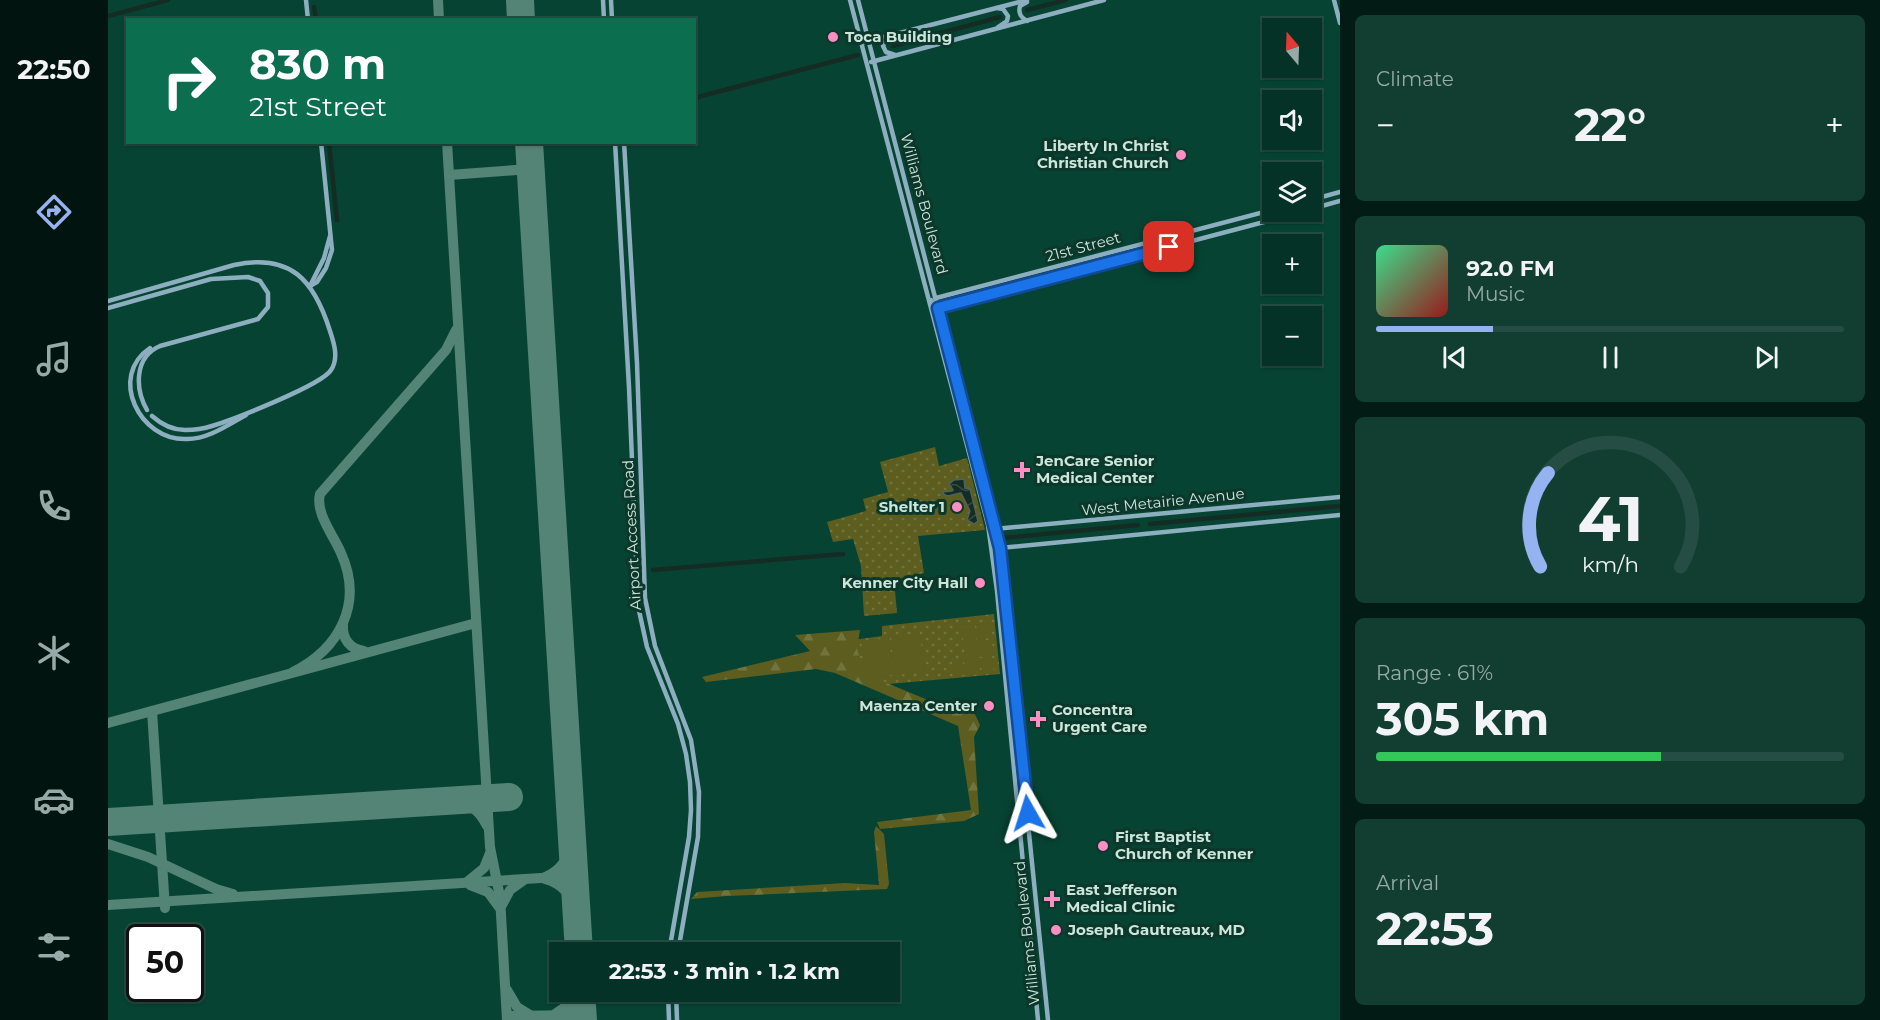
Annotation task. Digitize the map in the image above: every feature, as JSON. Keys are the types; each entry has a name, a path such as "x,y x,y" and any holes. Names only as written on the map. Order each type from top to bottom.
{"main road":[{"path":"306,0 308,18"},
{"path":"603,0 604,18"},
{"path":"611,0 612,18"},
{"name":"Williams Boulevard","path":"850,0 991,542 1038,1020"},
{"name":"Williams Boulevard","path":"858,0 1000,548 1048,1020"},
{"path":"861,43 1028,0"},
{"path":"1027,21 1019,11 1020,6 1028,0"},
{"path":"866,63 1104,0"},
{"path":"1334,0 1340,23"},
{"path":"996,8 1003,9 1008,16 1007,21 996,29"},
{"path":"894,33 883,46 886,52 897,55"},
{"path":"310,286 317,282 330,258 332,233 321,144"},
{"name":"Airport Access Road","path":"615,144 629,376 638,606 647,647 678,724 690,782 689,837 671,942"},
{"name":"Airport Access Road","path":"624,144 637,363 645,598 655,646 691,740 699,792 698,837 680,942"},
{"path":"898,182 908,192"},
{"path":"1322,197 1340,192"},
{"path":"1322,206 1340,201"},
{"name":"21st Street","path":"936,298 1262,213"},
{"name":"21st Street","path":"938,308 1264,222"},
{"path":"108,301 249,262 268,263 287,269 310,286 322,308 334,344 334,362 328,375 198,438 177,439 157,432 142,421 134,407 129,373 136,360 146,350 258,319 266,310 268,302 265,285 254,277 220,278 108,308"},
{"path":"925,286 934,306 938,308"},
{"path":"147,410 139,386 139,370 142,362 153,349 173,342"},
{"path":"152,416 171,428 194,430 225,422 286,395"},
{"path":"957,405 967,417"},
{"path":"960,419 972,437"},
{"name":"West Metairie Avenue","path":"988,530 1340,497"},
{"name":"West Metairie Avenue","path":"1000,548 1340,515"},
{"path":"991,542 1000,548"},
{"path":"996,589 1004,588"},
{"path":"668,1002 669,1020"},
{"path":"676,1002 677,1020"}],"green space":[{"path":"935,447 939,466 967,458 985,530 918,536 924,573 894,580 897,613 864,616 861,566 853,539 833,542 827,522 866,511 863,499 888,492 880,462"},
{"path":"994,614 1000,674 878,685 833,664 838,642 882,636 882,626"},
{"path":"990,622 992,638 978,639 977,624"},
{"path":"975,624 976,640 963,641 962,625"},
{"path":"860,630 857,649 865,674 957,712 973,710 980,725 974,737 979,814 964,821 880,829 877,822 971,810 958,726 835,673 816,669 706,682 702,677 810,651 795,635"},
{"path":"920,634 924,672 896,675 891,638"},
{"path":"889,638 894,675 866,678 861,641"},
{"path":"992,640 993,656 980,657 978,641"},
{"path":"977,641 978,657 965,659 964,643"},
{"path":"993,658 994,673 982,674 980,659"},
{"path":"978,659 980,674 967,676 965,660"},
{"path":"963,661 964,675 953,676 952,662"},
{"path":"876,826 884,834 889,884 887,889 691,899 697,892 845,883 879,885 874,832"}],"water":[{"path":"964,479 965,488 970,489 978,521 974,524 967,520 970,511 961,493 948,496 942,492 953,490 949,484 954,480"}],"waterway":[{"path":"108,16 168,0"},
{"path":"1027,10 1066,0"},
{"path":"314,7 316,18"},
{"path":"893,46 1000,17"},
{"path":"696,97 858,55"},
{"path":"329,144 337,220"},
{"path":"1150,524 1340,506"},
{"path":"1003,538 1138,525"},
{"path":"653,570 843,554"}],"taxiway":[{"path":"438,0 439,18"},
{"path":"447,144 490,847 500,897 507,1020"},
{"path":"449,175 530,169"},
{"path":"293,672 323,651 343,623 348,607 350,590 347,572 341,553 320,509 320,494 446,350 456,330"},
{"path":"108,723 476,623"},
{"path":"343,625 344,635 348,642 364,651"},
{"path":"152,711 165,908"},
{"path":"453,801 474,809 487,826"},
{"path":"545,877 556,871 563,863 572,841"},
{"path":"108,844 148,857 216,889 233,894"},
{"path":"467,882 484,868 490,853"},
{"path":"108,905 574,876"},
{"path":"545,879 557,884 565,891 572,900 576,912"},
{"path":"502,905 510,890 524,880"},
{"path":"470,885 488,892 499,907"},
{"path":"507,990 517,1007 530,1015"},
{"path":"555,1014 572,1002"},
{"path":"507,1016 583,1015"}],"runway":[{"path":"520,0 521,18"},
{"path":"529,144 578,942"},
{"path":"108,822 509,797"},
{"path":"582,1002 583,1020"}],"place":[{"name":"Toca Building","path":"833,37"},
{"name":"Liberty In Christ Christian Church","path":"1181,155"},
{"name":"JenCare Senior Medical Center","path":"1022,470"},
{"name":"Shelter 1","path":"957,507"},
{"name":"Kenner City Hall","path":"980,583"},
{"name":"Maenza Center","path":"989,706"},
{"name":"Concentra Urgent Care","path":"1038,719"},
{"name":"First Baptist Church of Kenner","path":"1103,846"},
{"name":"East Jefferson Medical Clinic","path":"1052,899"},
{"name":"Joseph Gautreaux, MD","path":"1056,930"}],"route":[{"path":"1028,813 1000,548 938,308 1169,247"}]}
